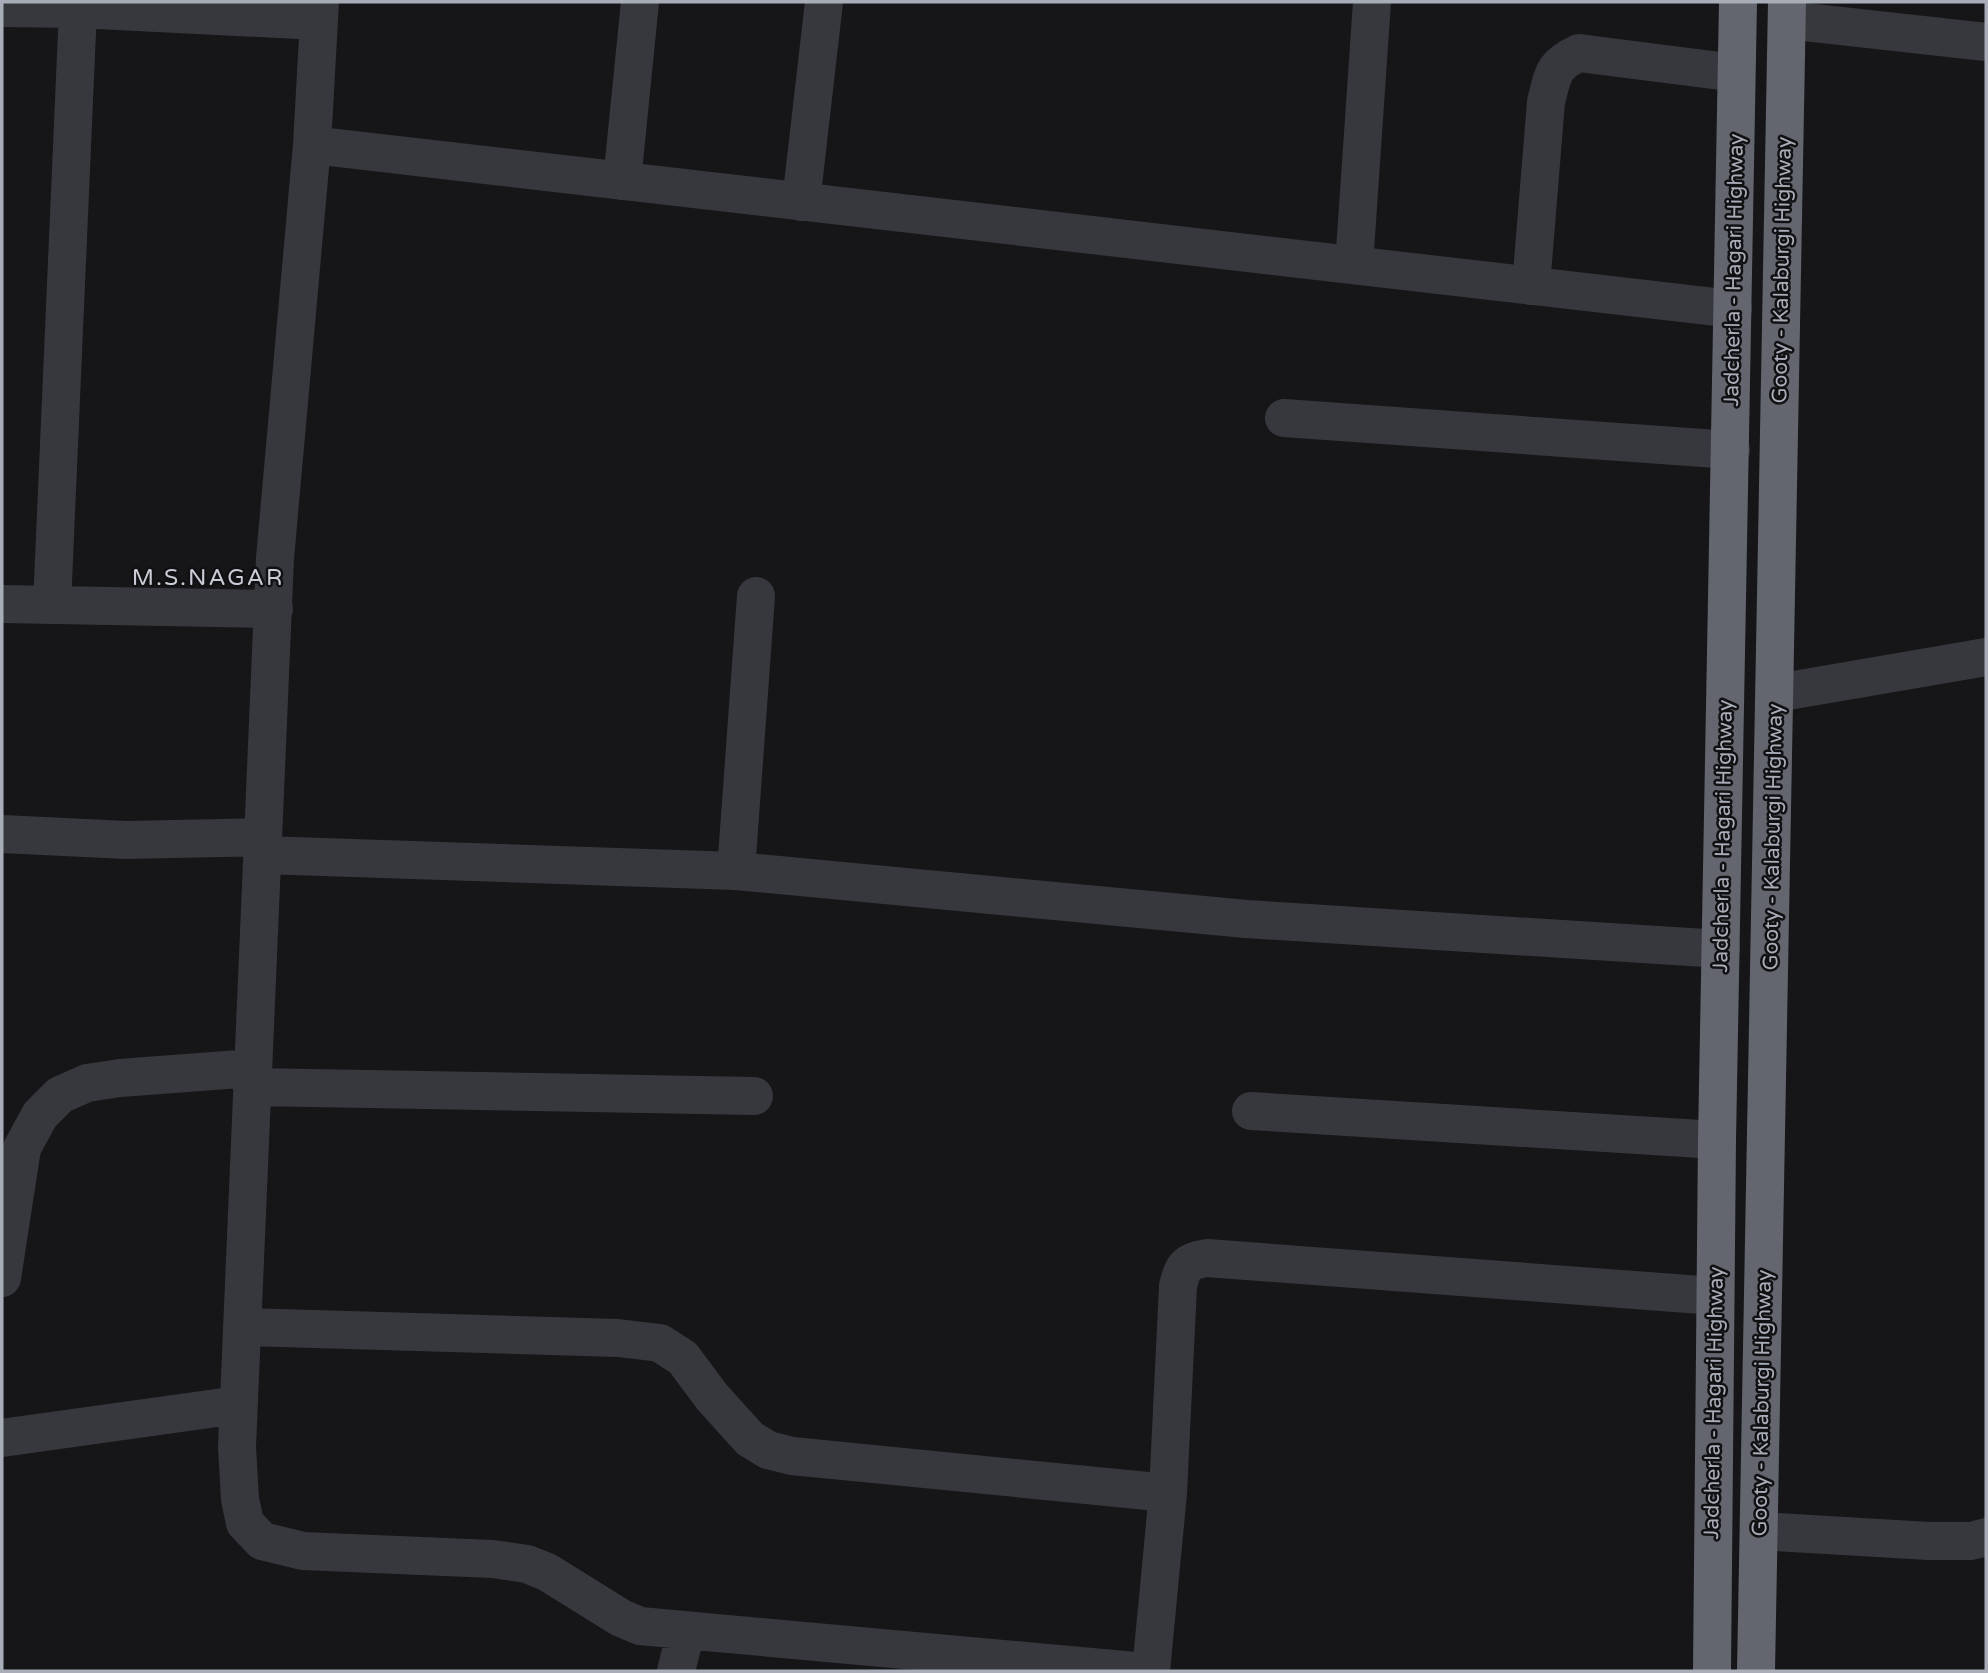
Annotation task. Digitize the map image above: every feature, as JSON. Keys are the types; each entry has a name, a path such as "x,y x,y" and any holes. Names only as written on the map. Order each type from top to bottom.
{"highway":[{"name":"Jadcherla - Hagari Highway","path":"1712,1671 1717,1140 1738,2"},
{"name":"Gooty - Kalaburgi Highway","path":"1756,1671 1787,11"}],"street":[{"path":"622,181 639,2"},
{"path":"802,202 824,2"},
{"path":"1354,265 1372,2"},
{"path":"2,8 320,11 312,145 275,558 238,1405 240,1499 245,1523 262,1541 303,1551 494,1559 527,1564 547,1572 630,1622 662,1630 1135,1671"},
{"path":"52,605 78,9"},
{"path":"1787,11 1986,41"},
{"path":"1531,286 1546,102 1553,75 1562,61 1579,52 1736,72"},
{"path":"312,145 1733,309"},
{"path":"1284,418 1731,450"},
{"path":"736,871 756,596"},
{"path":"2,604 274,609"},
{"path":"1776,693 1986,657"},
{"path":"2,834 736,871 1246,919 1721,949"},
{"path":"2,1278 22,1148 40,1115 60,1095 87,1083 120,1078 253,1078 754,1096"},
{"path":"1251,1111 1717,1140"},
{"path":"1151,1671 1168,1493 1178,1286 1187,1264 1207,1258 1715,1296"},
{"path":"242,1327 618,1338 660,1343 683,1357 719,1406 750,1438 768,1450 792,1455 1168,1493"},
{"path":"2,1438 238,1405"},
{"path":"1759,1531 1929,1541 1971,1541 1986,1537"},
{"path":"676,1671 685,1631"}],"district":[{"name":"M.S.NAGAR","path":"208,578"}]}
